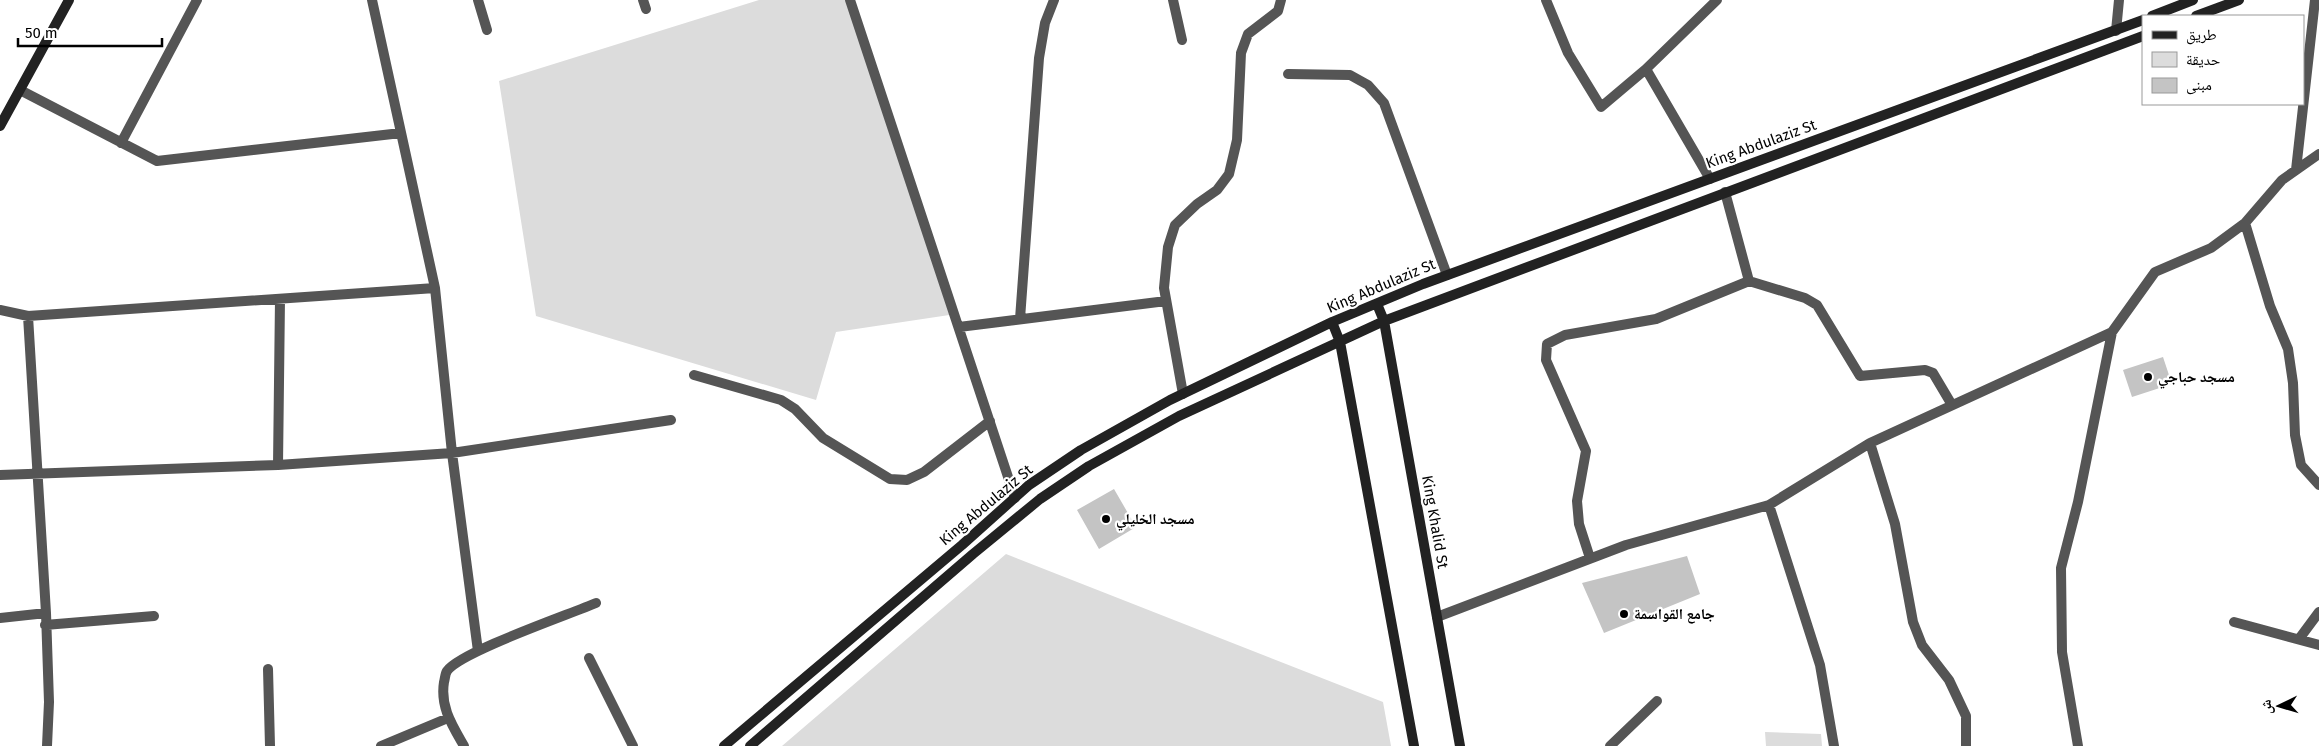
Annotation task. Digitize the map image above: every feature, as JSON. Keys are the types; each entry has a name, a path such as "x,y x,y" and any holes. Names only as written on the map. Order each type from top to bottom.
{"street":[{"path":"0,126 69,0"},
{"path":"121,143 197,0"},
{"path":"372,0 435,288 452,453 478,651"},
{"path":"478,0 487,30"},
{"path":"850,0 1015,498"},
{"path":"1020,319 1040,58 1045,23 1054,0"},
{"path":"1173,0 1182,40"},
{"path":"1183,394 1164,288 1168,247 1175,226 1197,204 1216,190 1229,174 1237,140 1241,53 1248,34 1278,11 1281,0"},
{"path":"1546,0 1568,53 1601,107 1646,69 1717,0"},
{"path":"2116,31 2119,0"},
{"path":"2154,15 2192,0"},
{"path":"2199,15 2239,0"},
{"path":"2304,98 2315,0"},
{"name":"King Abdulaziz St","path":"724,746 955,551 1029,485 1081,450 1183,394 1332,322 1447,275 2142,20"},
{"name":"King Abdulaziz St","path":"750,746 973,554 1040,499 1089,466 1179,416 1384,321 2142,36"},
{"path":"1646,69 1710,179"},
{"path":"1288,74 1350,75 1368,86 1384,103 1447,275"},
{"path":"20,90 157,161 401,133"},
{"path":"2296,170 2303,105"},
{"path":"2078,746 2062,652 2061,568 2080,494 2112,332 2154,272 2211,248 2245,223 2282,180 2319,154"},
{"path":"1725,192 1749,281"},
{"path":"2245,223 2270,306 2288,349 2294,383 2294,435 2301,465 2319,485"},
{"path":"1590,558 1579,524 1578,501 1586,451 1546,360 1547,344 1565,334 1656,318 1749,281 1805,298 1817,304 1860,376 1925,370 1933,373 1952,405"},
{"path":"0,310 28,316 435,288"},
{"path":"278,464 280,299"},
{"path":"959,327 1166,301"},
{"name":"King Khalid St","path":"1377,304 1384,321 1460,746"},
{"path":"28,316 46,613 49,702 47,746"},
{"path":"1332,322 1340,342 1414,746"},
{"path":"1437,617 1626,545 1769,505 1870,443 2112,332"},
{"path":"694,374 781,400 795,409 823,438 890,479 907,480 924,472 990,421"},
{"path":"0,476 278,464 452,453 671,420"},
{"path":"1870,443 1895,524 1912,622 1922,645 1950,680 1966,716 1966,746"},
{"path":"1769,505 1820,665 1834,746"},
{"path":"464,746 448,718 442,696 446,672 457,662 478,651 596,604"},
{"path":"2299,639 2319,612"},
{"path":"0,618 46,613"},
{"path":"45,625 154,616"},
{"path":"2234,622 2319,645"},
{"path":"589,658 633,746"},
{"path":"268,669 270,746"},
{"path":"1610,746 1657,701"},
{"path":"382,746 448,718"}],"green space":[{"path":"759,0 846,0 956,314 836,332 816,400 536,316 499,81"},
{"path":"1006,554 1383,702 1391,746 782,746"},
{"path":"1765,732 1821,734 1822,746 1766,746"}],"building":[{"name":"مسجد حباجي","path":"2163,357 2172,384 2132,397 2123,370"},
{"name":"مسجد الخليلي","path":"1114,489 1136,527 1099,549 1077,510"},
{"name":"جامع القواسمة","path":"1687,556 1700,594 1604,633 1582,583"}],"place":[{"name":"مسجد حباجي","path":"2148,377"},
{"name":"مسجد الخليلي","path":"1106,519"},
{"name":"جامع القواسمة","path":"1624,614"}]}
